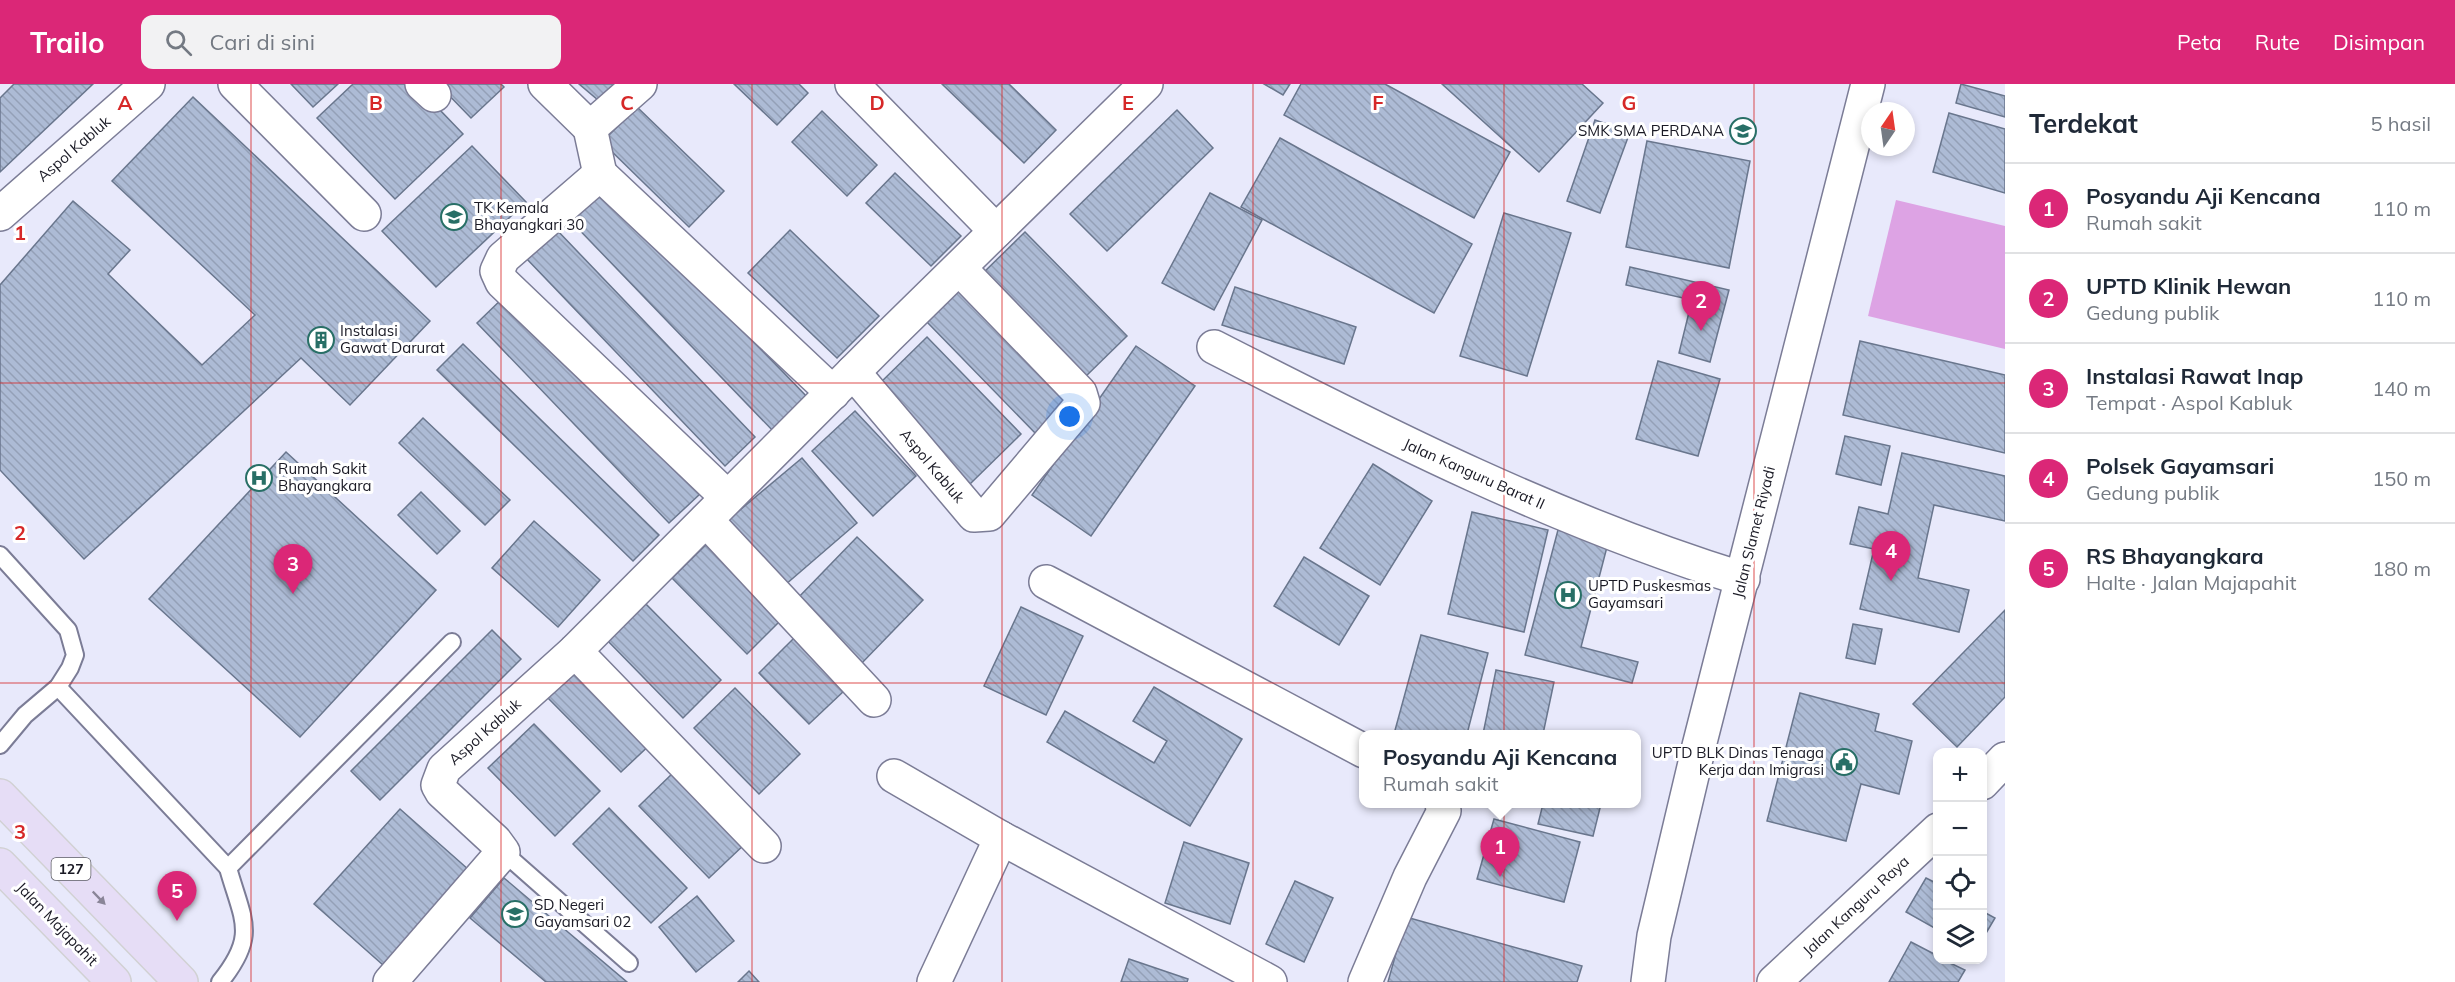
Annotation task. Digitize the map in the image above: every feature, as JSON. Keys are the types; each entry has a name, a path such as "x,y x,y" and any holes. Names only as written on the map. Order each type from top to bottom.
{"main road":[{"name":"127","path":"0,796 181,982"},
{"name":"Jalan Majapahit","path":"0,865 114,982"}],"street":[{"name":"Aspol Kabluk","path":"0,214 147,84"},
{"path":"234,84 364,214"},
{"path":"545,84 590,128 600,174 503,258 497,271 502,282 717,508 874,700"},
{"path":"590,128 640,84"},
{"path":"852,84 996,231"},
{"name":"Aspol Kabluk","path":"503,852 442,792 438,785 444,769 575,651 843,382 1146,84"},
{"name":"Jalan Slamet Riyadi","path":"1648,982 1654,936 1699,746 1868,84"},
{"name":"Aspol Kabluk","path":"600,174 843,382 974,516 989,514 1083,403 1080,393 959,268"},
{"name":"Jalan Kanguru Barat II","path":"1214,347 1454,468 1577,521 1743,579"},
{"path":"1046,582 1359,747"},
{"path":"575,651 764,846"},
{"path":"1987,779 2005,759"},
{"path":"894,776 1001,838 1270,982"},
{"path":"1365,982 1410,877 1444,811 1443,808"},
{"name":"Jalan Kanguru Raya","path":"1774,982 1933,835"},
{"path":"934,982 1001,838"},
{"path":"390,982 503,852"}],"lane":[{"path":"0,555 68,630 75,655 58,687 25,715 0,745"},
{"path":"228,868 452,642"},
{"path":"58,687 228,868 244,923 245,936 244,944 220,982"},
{"path":"503,852 630,963"}],"shaded area":[{"path":"1896,200 2005,226 2005,349 1868,316"}],"building":[{"path":"14,84 93,84 0,172 0,98"},
{"path":"291,84 338,84 313,107"},
{"path":"353,84 415,84 463,134 395,199 317,118"},
{"path":"438,84 501,84 504,87 471,118"},
{"path":"579,84 624,84 605,106"},
{"path":"734,84 799,84 808,93 777,125"},
{"path":"942,84 1009,84 1056,130 1024,163"},
{"path":"1264,84 1290,84 1283,95"},
{"path":"1301,84 1385,84 1510,152 1474,218 1284,115"},
{"path":"1442,84 1582,84 1603,103 1539,172"},
{"path":"1961,84 2005,96 2005,117 1956,103"},
{"name":"Instalasi Gawat Darurat","path":"193,97 430,321 350,405 301,358 84,559 0,470 0,285 73,201 130,250 108,274 202,365 255,315 112,181"},
{"path":"637,107 724,191 689,227 602,142"},
{"path":"1177,110 1213,148 1107,251 1070,214"},
{"path":"822,111 877,165 847,196 792,142"},
{"path":"1949,113 2005,129 2005,193 1933,172"},
{"path":"1595,120 1630,132 1600,213 1567,201"},
{"path":"1280,138 1472,244 1434,313 1241,207"},
{"path":"1647,141 1750,161 1729,268 1626,247"},
{"name":"TK Kemala Bhayangkari 30","path":"472,146 526,202 436,287 382,231"},
{"path":"895,173 961,236 931,266 866,203"},
{"path":"601,183 810,400 775,433 566,216"},
{"path":"1210,193 1262,220 1214,310 1162,283"},
{"path":"1504,213 1571,233 1527,376 1460,356"},
{"path":"555,228 755,437 725,466 525,257"},
{"path":"790,230 879,316 837,358 748,273"},
{"path":"1025,232 1127,336 1082,380 980,276"},
{"path":"1630,267 1729,290 1710,362 1679,353 1692,300 1626,285"},
{"path":"1235,287 1356,327 1344,364 1222,325"},
{"path":"958,291 1068,402 1036,434 927,322"},
{"path":"508,293 700,494 669,523 477,323"},
{"path":"927,337 1021,434 970,484 875,388"},
{"path":"1860,341 2005,375 2005,453 1843,415"},
{"path":"463,344 659,535 633,561 437,370"},
{"path":"1136,346 1195,386 1091,536 1032,495"},
{"path":"1658,361 1720,379 1698,456 1636,439"},
{"path":"855,411 916,476 873,516 812,451"},
{"path":"423,418 510,500 485,525 399,443"},
{"path":"1845,436 1890,446 1881,485 1836,474"},
{"path":"286,452 436,590 300,737 149,599"},
{"path":"1902,453 2005,476 2005,521 1934,505 1918,578 1969,590 1959,632 1860,609 1874,549 1850,544 1859,507 1888,514"},
{"path":"802,458 857,523 785,585 728,520"},
{"path":"1373,464 1432,501 1380,585 1320,548"},
{"path":"421,492 460,531 437,554 398,515"},
{"path":"1472,512 1548,530 1524,632 1448,614"},
{"path":"534,521 600,580 558,627 492,568"},
{"name":"UPTD Puskesmas Gayamsari","path":"1558,530 1608,543 1581,647 1638,662 1632,683 1525,655"},
{"path":"857,537 923,600 860,665 795,601"},
{"path":"713,538 787,614 747,654 672,578"},
{"path":"1304,557 1369,596 1339,645 1274,606"},
{"path":"642,600 721,680 683,718 604,637"},
{"path":"1021,607 1083,636 1046,715 984,686"},
{"path":"2005,610 2005,697 1957,747 1913,704"},
{"path":"1853,624 1882,629 1875,664 1846,658"},
{"path":"492,630 521,659 380,800 351,771"},
{"path":"1421,635 1488,653 1468,730 1395,730"},
{"path":"794,638 845,690 809,724 759,673"},
{"path":"582,664 656,739 621,772 547,697"},
{"path":"1496,670 1554,682 1544,730 1484,730"},
{"path":"1154,687 1242,739 1190,826 1047,742 1065,711 1154,763 1167,741 1133,721"},
{"path":"735,688 800,754 759,794 694,728"},
{"name":"UPTD BLK Dinas Tenaga Kerja dan Imigrasi","path":"1800,693 1879,714 1875,731 1912,741 1899,794 1861,784 1846,841 1767,821"},
{"path":"534,724 600,791 555,836 488,768"},
{"path":"677,769 748,841 709,878 639,806"},
{"path":"609,808 687,888 651,923 573,844"},
{"path":"1542,808 1600,808 1593,836 1538,824"},
{"path":"400,809 469,870 383,965 314,904"},
{"path":"1494,819 1580,842 1564,902 1477,879"},
{"path":"1184,842 1249,863 1230,924 1165,903"},
{"path":"504,878 627,982 546,982 470,918"},
{"path":"1926,878 1933,882 1933,927 1906,912"},
{"path":"1295,881 1333,898 1304,962 1266,944"},
{"path":"697,896 734,941 696,972 659,927"},
{"path":"1987,914 1995,918 1987,932"},
{"path":"1406,917 1582,966 1577,982 1388,982"},
{"path":"1911,942 1933,953 1933,964 1952,964 1965,970 1958,982 1889,982"},
{"path":"1129,959 1188,979 1187,982 1121,982"},
{"path":"749,971 759,982 738,982"}],"place":[{"name":"SMK SMA PERDANA","path":"1743,131"},
{"name":"TK Kemala Bhayangkari 30","path":"454,217"},
{"name":"UPTD Klinik Hewan","path":"1701,331"},
{"name":"Instalasi Gawat Darurat","path":"321,340"},
{"name":"Rumah Sakit Bhayangkara","path":"259,478"},
{"name":"Polsek Gayamsari","path":"1891,581"},
{"name":"Instalasi Rawat Inap","path":"293,594"},
{"name":"UPTD Puskesmas Gayamsari","path":"1568,595"},
{"name":"UPTD BLK Dinas Tenaga Kerja dan Imigrasi","path":"1844,762"},
{"name":"Posyandu Aji Kencana","path":"1500,877"},
{"name":"SD Negeri Gayamsari 02","path":"515,914"},
{"name":"RS Bhayangkara","path":"177,921"}]}
